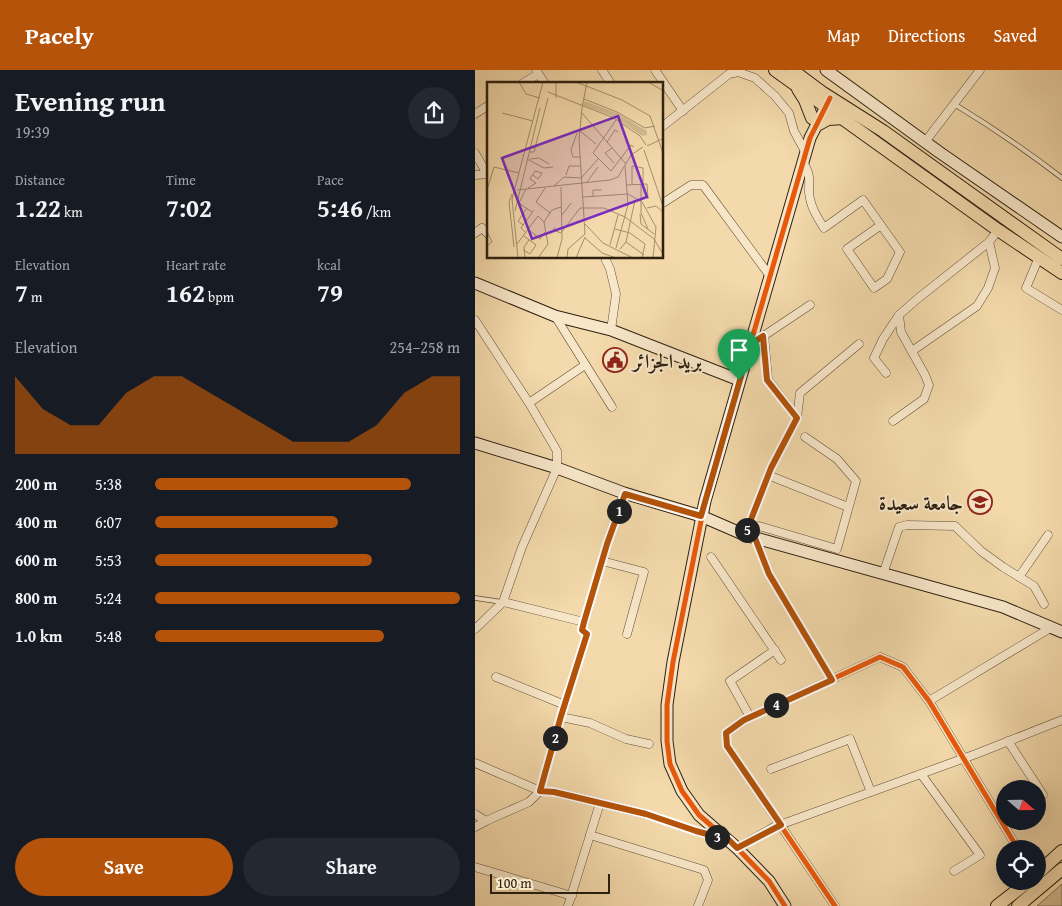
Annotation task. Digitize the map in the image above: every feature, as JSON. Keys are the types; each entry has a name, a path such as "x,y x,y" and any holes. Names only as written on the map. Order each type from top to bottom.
{"main road":[{"path":"775,70 792,75 825,99 883,131 1062,259"},
{"path":"792,75 815,121 844,118"},
{"path":"825,99 844,118 998,230 1062,273"},
{"path":"1046,866 1062,851"},
{"path":"1046,880 1062,869"},
{"path":"997,906 1017,890"},
{"path":"1017,906 1034,890"}],"street":[{"path":"602,70 610,82"},
{"path":"655,70 663,82"},
{"path":"826,70 925,142 1062,237"},
{"path":"925,142 980,70"},
{"path":"524,82 537,72"},
{"path":"664,125 729,74 738,72 755,78 775,96 789,114 810,175 809,194 815,214 824,228 863,200 881,225 900,252 887,279 874,288 847,249 881,225"},
{"path":"664,83 683,111"},
{"path":"785,906 769,881 733,844 699,814 682,791 670,764 667,741 667,705 673,662 701,516 815,121 825,99"},
{"path":"475,114 487,106"},
{"path":"475,153 487,172"},
{"path":"664,201 691,185 703,185 770,276"},
{"path":"475,233 483,228 487,233"},
{"path":"886,373 874,358 883,339 899,315 989,242 998,230"},
{"path":"912,351 977,306 988,288 995,268 989,242"},
{"path":"1039,257 1026,288 1062,310"},
{"path":"606,259 611,269 616,294 611,330"},
{"path":"475,283 555,316 611,330 739,380"},
{"path":"750,345 810,306"},
{"path":"893,421 924,399 929,385 901,332 899,315"},
{"path":"555,316 612,406"},
{"path":"475,320 529,403 557,451 557,468 522,547 503,602 475,629"},
{"path":"763,336 767,380 797,418"},
{"path":"832,680 769,574 750,536 768,476 797,418 800,393 859,344"},
{"path":"529,403 585,365"},
{"path":"759,526 837,549 856,481 837,459 805,437"},
{"path":"475,443 557,468 625,494 701,516 750,536 1003,607 1057,630"},
{"path":"768,476 848,507"},
{"path":"475,827 529,802 540,791 587,634 582,630 584,622 625,494"},
{"path":"883,574 899,527 907,525 955,526 981,551 1034,586 1044,604"},
{"path":"1019,577 1048,534"},
{"path":"711,557 781,660"},
{"path":"602,561 644,572 627,634"},
{"path":"503,602 584,622"},
{"path":"929,701 1057,630"},
{"path":"750,717 730,681 775,650"},
{"path":"835,906 727,746 726,733 750,717 880,657 903,667 929,701 1013,840"},
{"path":"496,677 565,705"},
{"path":"561,717 590,723 625,739 649,744"},
{"path":"475,763 540,791 554,792 646,814 733,844 1062,720"},
{"path":"771,769 850,739 871,792"},
{"path":"1008,741 1033,780"},
{"path":"921,774 980,855 954,871"},
{"path":"569,906 600,803"},
{"path":"475,814 486,821"},
{"path":"590,835 704,870 708,880 698,906"},
{"path":"475,867 572,896"}],"lane":[{"path":"954,104 1027,151 1062,178"},
{"path":"475,598 503,602"}],"shaded area":[{"path":"1062,884 1062,906 1037,906"}],"cycle path":[{"path":"785,906 769,881 737,848 699,815 682,791 670,764 667,741 667,705 673,662 705,501 810,138 830,98"},
{"path":"835,906 727,746 726,733 744,720 880,657 903,667 929,701 1013,840"}],"place":[{"name":"بريد الجزائر","path":"615,360"},
{"name":"جامعة سعيدة","path":"980,502"}],"route":[{"path":"763,336 767,380 797,418 771,468 745,535 755,538 769,574 832,680 744,720 726,733 727,746 781,825 737,848 729,840 646,814 554,792 540,791 587,634 582,630 584,622 607,544 625,494 701,516 739,380 750,345 763,336"}]}
